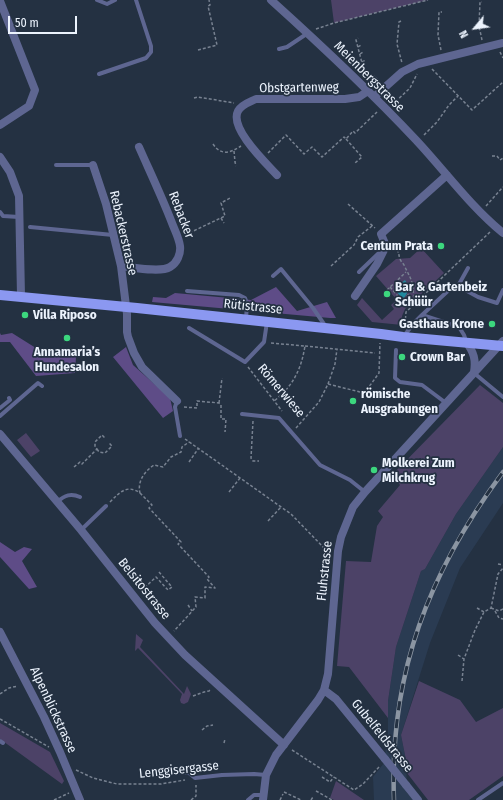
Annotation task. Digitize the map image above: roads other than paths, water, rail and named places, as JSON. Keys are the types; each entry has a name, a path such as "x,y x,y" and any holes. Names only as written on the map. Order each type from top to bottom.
{"main road":[{"name":"Rütistrasse","path":"0,295 381,334 404,332 466,342 502,344"}],"street":[{"path":"0,0 35,90 29,106 0,124"},
{"name":"Meienbergstrasse","path":"271,0 309,34 374,97 387,106 476,209 503,233"},
{"path":"374,97 404,70 412,66 503,43"},
{"name":"Obstgartenweg","path":"277,175 240,130 237,120 238,112 244,105 256,100 346,99 359,97 368,91"},
{"name":"Rebacker","path":"121,266 156,269 170,267 176,262 180,255 181,248 167,210 139,147"},
{"path":"0,157 10,172 19,196 21,296"},
{"name":"Rebackerstrasse","path":"93,165 106,204 121,266 126,307 127,332 139,364 176,404"},
{"path":"355,296 377,264 386,246 381,234 447,175"},
{"path":"466,342 474,356 474,373"},
{"name":"Fluhstrasse","path":"263,798 266,775 276,754 286,746 312,710 324,690 328,674 340,538 353,507 365,492 502,344"},
{"name":"Belsitostrasse","path":"0,434 81,530 156,623 185,655 217,688 286,746"},
{"name":"Alpenblickstrasse","path":"0,632 27,681 60,752 80,800"},
{"name":"Gubelfeldstrasse","path":"324,690 336,699 418,800"}],"lane":[{"path":"97,0 107,4 115,0"},
{"path":"99,74 146,58 151,52 151,46 136,0"},
{"path":"279,49 287,47 309,34"},
{"path":"56,166 93,165"},
{"path":"0,212 3,216 20,216"},
{"path":"30,226 113,235"},
{"path":"359,272 386,246"},
{"path":"404,332 450,289 458,286 468,268"},
{"path":"273,276 281,270 313,308 326,328"},
{"path":"458,286 478,297 498,304 503,290"},
{"path":"188,291 239,295 245,298 247,304 246,319"},
{"path":"422,315 458,327 464,334 466,342"},
{"name":"Römerwiese","path":"189,328 245,362 264,342 267,322"},
{"path":"396,350 395,378 400,382 422,385 447,403"},
{"path":"474,373 503,397"},
{"path":"0,416 38,383 42,386"},
{"path":"0,408 10,400 9,398"},
{"path":"176,404 180,436"},
{"path":"242,414 279,418 320,465 350,480 365,492"},
{"path":"57,502 68,494 74,494 80,497"},
{"path":"81,530 106,506"},
{"name":"Lenggisergasse","path":"150,773 183,772 189,773 195,778 222,775 266,775"},
{"path":"478,800 503,783"},
{"path":"248,800 254,795 263,798"}],"water":[{"path":"405,280 408,285 408,290 403,299 394,289"}],"railway":[{"path":"394,800 394,754 399,710 407,667 419,626 435,587 454,548 477,510 503,472"}],"place":[{"name":"Centum Prata","path":"441,246"},
{"name":"Bar & Gartenbeiz Schüür","path":"387,294"},
{"name":"Villa Riposo","path":"25,315"},
{"name":"Gasthaus Krone","path":"492,324"},
{"name":"Annamaria’s Hundesalon","path":"67,338"},
{"name":"Crown Bar","path":"402,357"},
{"name":"römische Ausgrabungen","path":"353,401"},
{"name":"Molkerei Zum Milchkrug","path":"374,470"}]}
